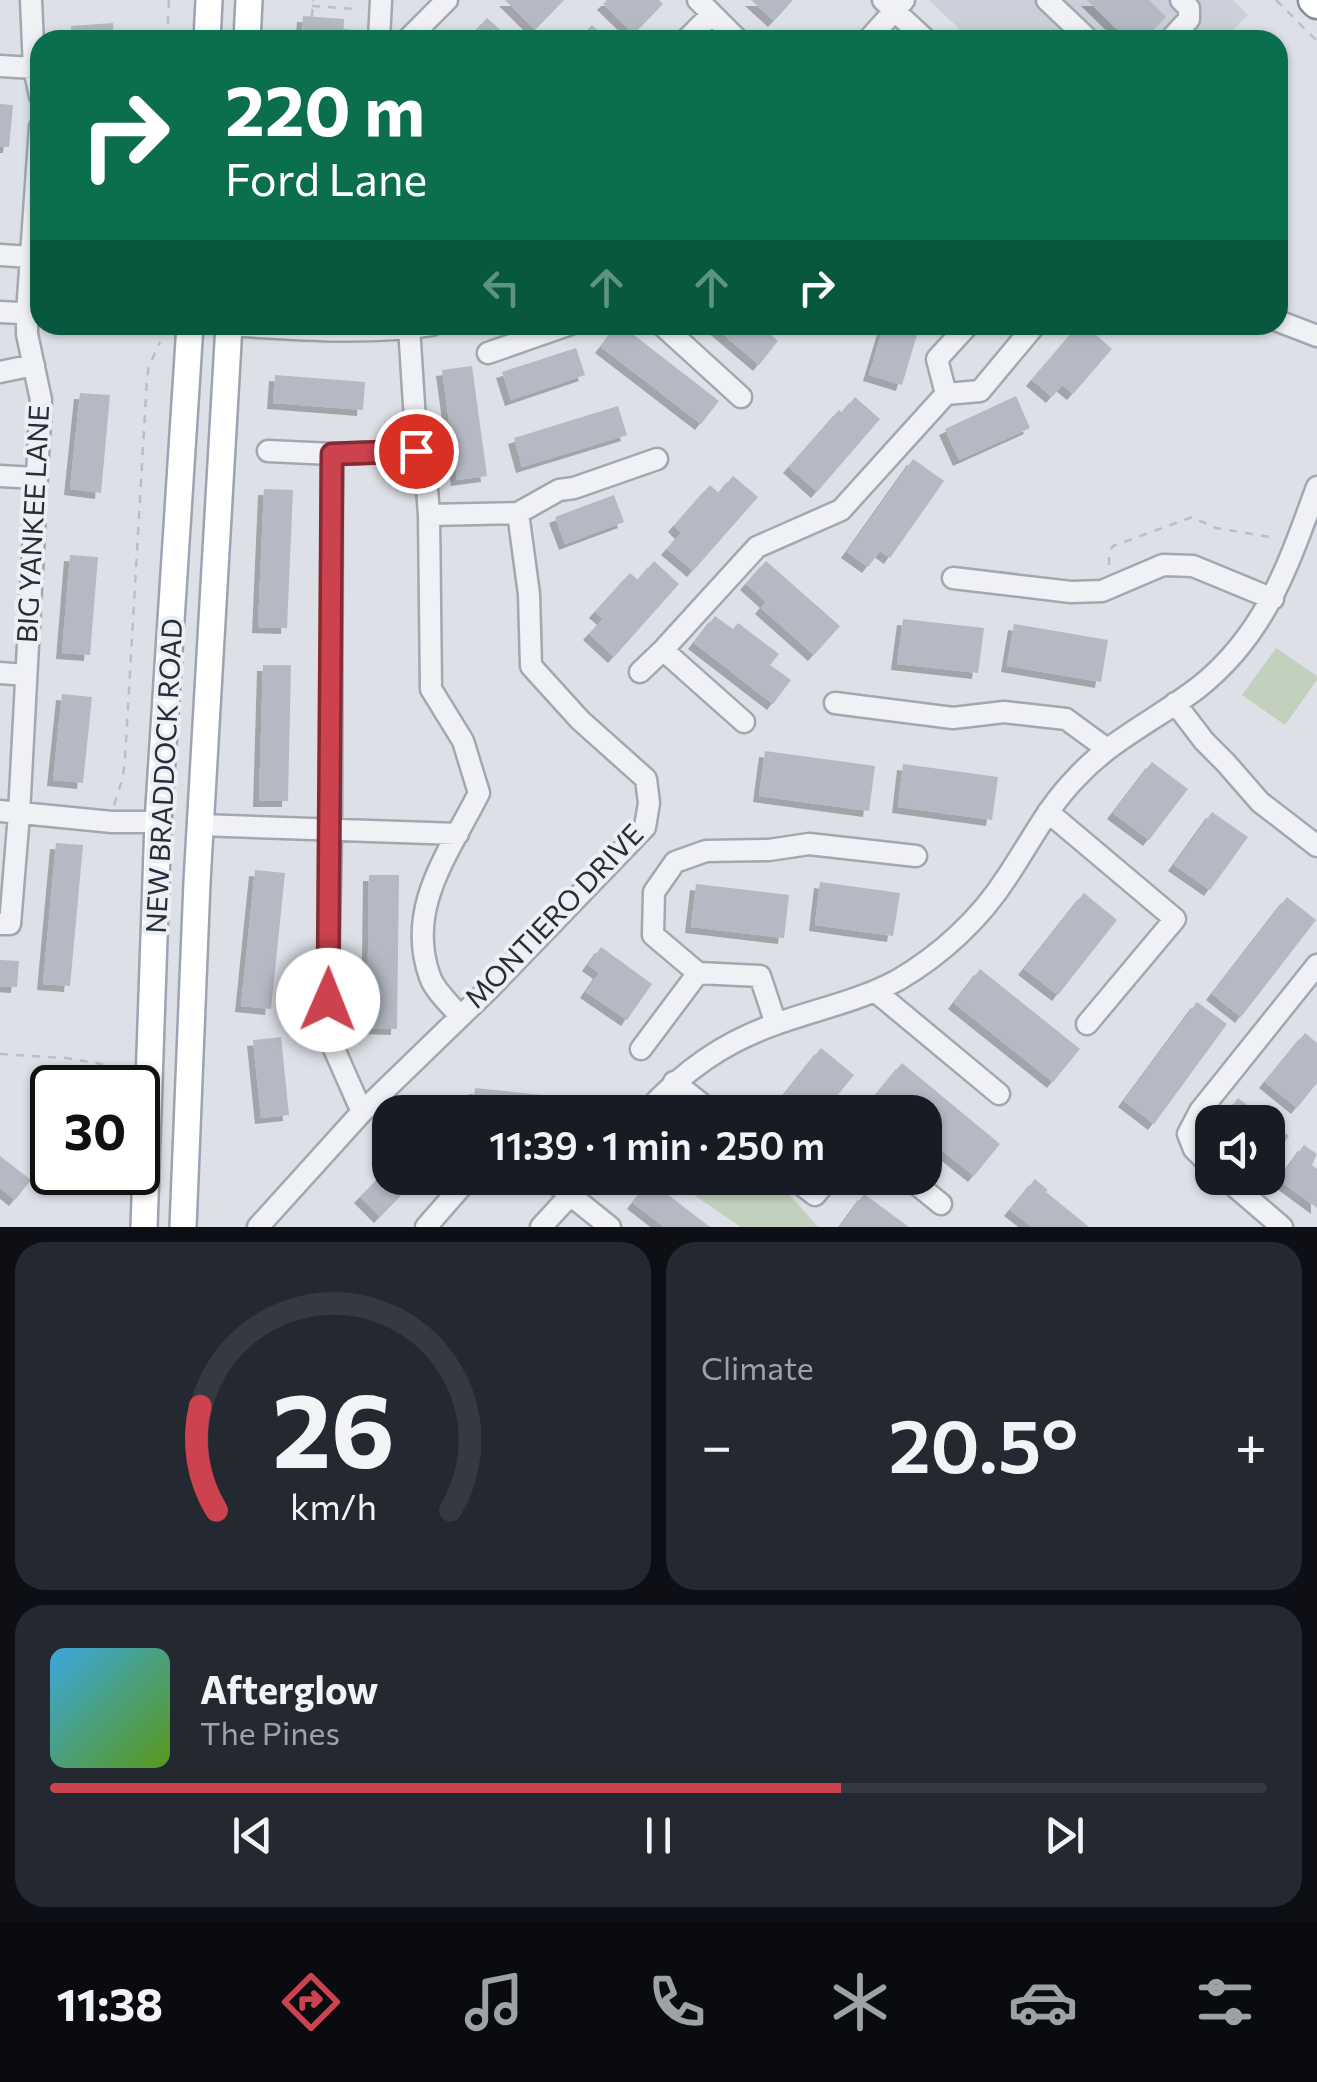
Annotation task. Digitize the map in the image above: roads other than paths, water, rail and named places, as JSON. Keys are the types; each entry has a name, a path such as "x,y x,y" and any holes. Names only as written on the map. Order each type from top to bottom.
{"main road":[{"path":"208,30 209,0"},
{"path":"248,30 249,0"},
{"name":"NEW BRADDOCK ROAD","path":"144,1227 158,822 189,335"},
{"name":"NEW BRADDOCK ROAD","path":"183,1227 200,825 228,335"}],"street":[{"path":"32,0 33,30"},
{"path":"380,30 382,0"},
{"path":"417,30 447,0"},
{"path":"1048,0 1079,30"},
{"path":"1180,0 1188,8 1189,20 1180,30"},
{"path":"875,30 894,4 917,30"},
{"path":"692,30 705,7 728,30"},
{"path":"0,66 30,68"},
{"path":"0,255 30,257"},
{"path":"0,312 30,314"},
{"path":"1288,325 1317,336"},
{"name":"BIG YANKEE LANE","path":"0,924 10,924 10,812 26,675 41,400 28,334 30,326"},
{"path":"409,335 416,451 425,462 429,515 430,690 463,741 479,793 432,882 421,935 431,981 459,1015"},
{"path":"488,353 537,335"},
{"path":"673,335 741,397"},
{"path":"946,394 938,359 959,335"},
{"path":"640,672 757,546 841,510 946,394 980,391 1027,335"},
{"path":"0,372 34,365"},
{"path":"268,452 416,451"},
{"path":"332,454 328,1033 362,1112"},
{"path":"429,515 518,513 558,490 657,460"},
{"path":"0,476 36,478"},
{"path":"662,1095 674,1082 744,1036 874,991 934,956 963,931 1006,879 1048,812 1078,775 1107,749 1200,686 1253,630 1272,599 1317,487"},
{"name":"MONTIERO DRIVE","path":"258,1227 362,1112 490,988 645,827 649,802 646,779 580,720 531,666 529,594 518,513"},
{"path":"954,578 1071,592 1102,591 1162,565 1193,566 1272,599"},
{"path":"663,650 744,722"},
{"name":"BIG YANKEE LANE","path":"0,673 26,675"},
{"path":"835,703 953,718 1004,712 1066,719 1107,749"},
{"path":"1175,703 1260,802 1317,846"},
{"path":"10,812 112,822 158,822"},
{"path":"1048,812 1175,920 1088,1024"},
{"path":"200,825 458,834"},
{"path":"776,1024 760,976 698,973 654,935 654,892 675,862 706,851 768,850 809,844 916,856"},
{"path":"1205,1105 1317,965"},
{"path":"641,1049 698,973"},
{"path":"874,991 999,1094"},
{"path":"674,1082 690,1095"},
{"path":"1195,1121 1188,1134 1195,1151"},
{"path":"426,1227 454,1195"},
{"path":"541,1227 570,1195"},
{"path":"572,1195 610,1227"},
{"path":"930,1195 941,1204"},
{"path":"1245,1195 1282,1227"}]}
